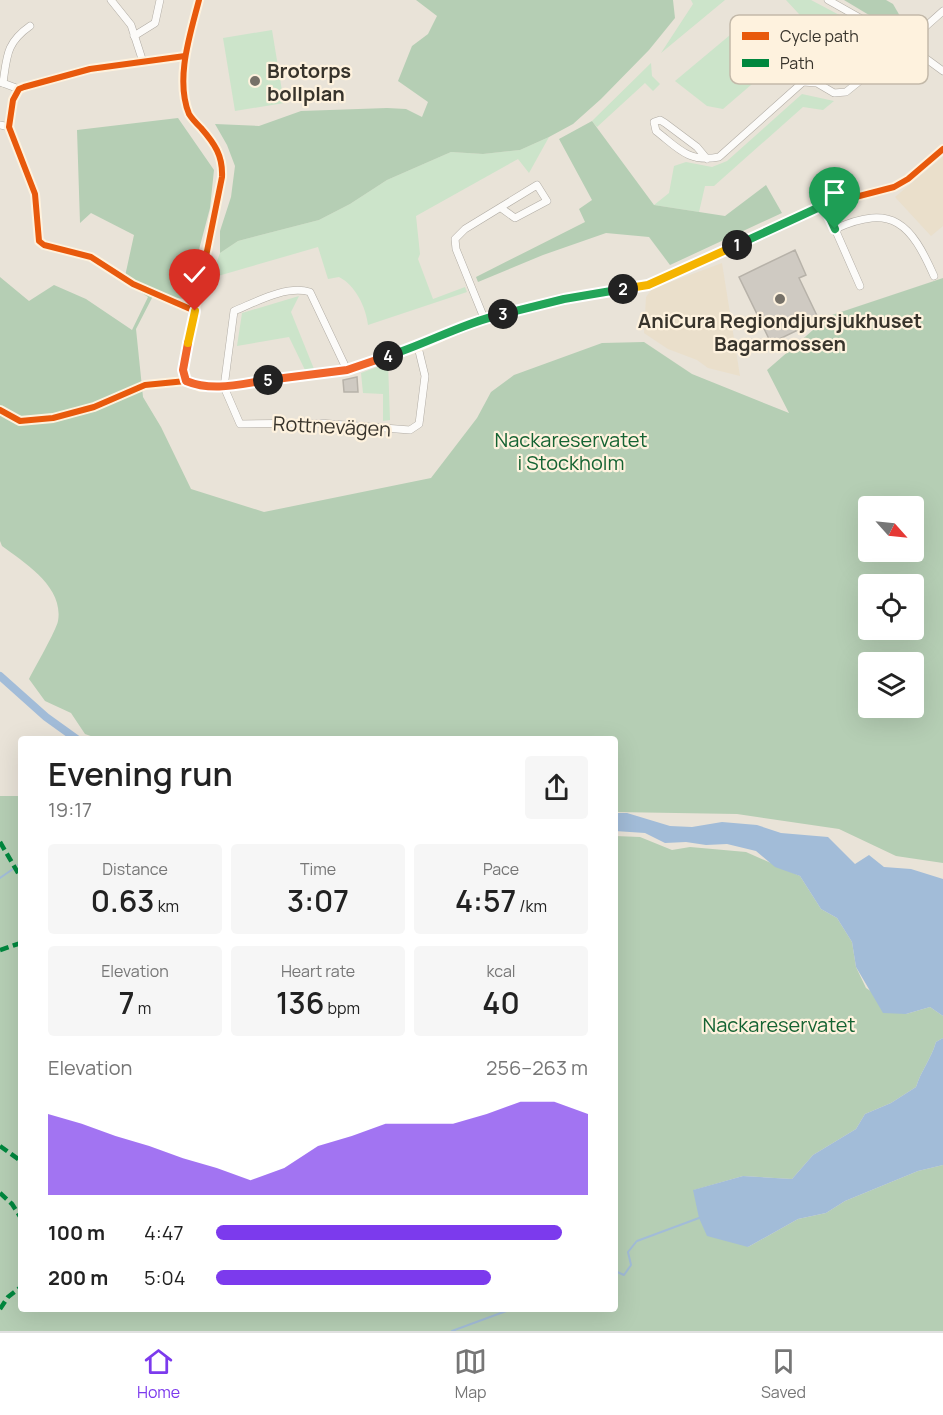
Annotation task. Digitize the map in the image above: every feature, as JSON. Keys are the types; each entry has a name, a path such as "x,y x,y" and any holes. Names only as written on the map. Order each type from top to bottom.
{"street":[{"path":"111,0 131,25 143,62"},
{"path":"134,36 154,23 160,0"},
{"path":"199,0 185,56 185,84 190,116 218,150 222,165 222,177 183,370 186,381 201,387 224,387 347,370 418,347 483,318 564,299 648,285 824,205 894,187 908,179 943,149"},
{"path":"828,0 855,15"},
{"path":"928,23 943,11"},
{"path":"30,27 18,35 10,46 1,82 19,89 90,69 185,56"},
{"path":"928,60 943,71"},
{"path":"707,159 697,147 666,123 660,120 654,122 656,131 687,155 697,159 707,159 726,152 801,84"},
{"path":"819,84 834,93 846,92 856,84"},
{"path":"19,89 13,100 9,128 34,194 39,241 44,245 92,257 133,284 195,311"},
{"path":"0,125 9,128"},
{"path":"483,318 456,249 455,239 465,229 537,185 547,201 515,218 501,208"},
{"path":"824,205 860,286"},
{"path":"835,229 857,219 875,217 897,222 911,232 934,276"},
{"path":"224,387 234,311 276,295 302,290 310,292 347,370"},
{"name":"Rottnevägen","path":"224,387 240,424 319,423 410,430 419,424 425,376 418,347"}],"shaded area":[{"path":"943,157 943,226 931,236 895,197"},
{"path":"722,263 740,376 708,368 697,360 668,349 644,333 646,297 652,289"}],"green space":[{"path":"416,0 673,0 675,18 649,50 601,99 573,124 549,137 520,150 483,154 451,152 387,180 350,204 319,220 238,241 220,253 220,231 231,197 235,166 227,145 215,124 259,126 301,111 387,108 406,109 422,117 428,102 398,81 412,46 428,34 437,16"},
{"path":"691,0 725,0 661,53 693,4"},
{"path":"786,0 811,0 839,15 800,15"},
{"path":"844,0 886,0 893,4 899,15 869,15"},
{"name":"Brotorps bollplan","path":"272,30 284,103 235,111 223,38"},
{"path":"730,35 730,84 752,84 723,109 707,106 675,81"},
{"path":"651,63 652,76 660,84 653,91 645,83 597,127 592,121"},
{"path":"802,94 834,101 823,110 803,107 714,186 705,186 699,212 654,205 669,193 674,166 686,162 712,167 727,161"},
{"name":"Nackareservatet i Stockholm","path":"178,118 214,170 210,208 186,299 153,296 136,329 143,397 161,427 191,489 264,512 431,478 477,418 491,392 514,375 602,343 644,342 692,374 789,413 767,370 829,316 943,278 943,863 896,856 839,829 737,814 618,812 618,736 91,736 85,734 71,713 45,701 29,679 50,641 58,621 58,609 55,597 41,577 2,546 0,541 0,277 29,301 54,285 86,299 132,330 148,297 124,281 134,235 91,213 80,223 77,130"},
{"path":"592,121 654,205 725,216 766,185 782,213 670,265 649,237 606,233 543,255 478,282 476,277 585,222 579,209 592,200 559,139"},
{"path":"549,137 529,173 518,159 416,216 420,254 418,259 433,299 465,287 467,292 368,325 362,304 350,285 339,277 328,279 318,247 211,278 220,253 238,241 319,220 350,204 387,180 451,152 483,154 520,150"},
{"path":"299,296 291,312 314,369 305,370 289,337 237,346 242,313"},
{"path":"388,363 390,420 383,421 383,394 363,393 361,373"},
{"name":"Nackareservatet","path":"0,796 18,796 18,1312 618,1312 618,836 640,837 672,850 690,847 746,852 800,876 821,909 837,918 852,942 856,967 866,988 906,1014 930,1007 943,1016 943,1038 936,1042 916,1087 891,1103 865,1114 856,1129 813,1155 792,1179 743,1176 694,1190 748,1247 798,1219 826,1213 845,1201 918,1171 943,1165 943,1331 0,1331"}],"water":[{"path":"618,813 627,813 670,826 692,827 722,822 757,825 781,833 828,837 855,864 869,855 884,867 911,869 943,879 943,1016 930,1007 906,1014 883,1013 856,967 852,942 837,918 821,909 800,876 775,867 756,851 727,844 665,843 645,833 618,831"},
{"path":"943,1038 943,1165 918,1171 845,1201 826,1213 798,1219 748,1247 707,1236 699,1218 693,1190 743,1176 792,1179 813,1155 856,1129 865,1114 891,1103 916,1087 936,1042"}],"building":[{"name":"AniCura Regiondjursjukhuset Bagarmossen","path":"795,250 806,275 799,278 819,320 771,343 739,277"},
{"path":"357,377 358,392 344,392 343,380"}],"waterway":[{"path":"0,676 46,717 72,736"},
{"path":"0,878 13,869"},
{"path":"637,1241 699,1218"},
{"path":"618,1272 624,1275 631,1265 628,1252 636,1242"},
{"path":"452,1331 504,1312"}],"marked path":[{"path":"0,842 18,873"},
{"path":"0,950 18,944"},
{"path":"0,1146 18,1159"},
{"path":"0,1193 18,1213"},
{"path":"0,1309 8,1297 18,1289"}],"cycle path":[{"path":"186,381 183,370 222,177 217,151 189,114 183,86 185,57 199,0"},
{"path":"185,56 90,69 19,89 13,100 9,127 35,194 39,241 44,245 91,257 133,284 195,311"},
{"path":"0,410 20,421 53,418 94,407 145,385 186,381 201,387 224,387 347,370 418,347 484,318 564,299 648,285 817,207 894,187 908,179 943,149"}],"place":[{"name":"Brotorps bollplan","path":"255,81"},
{"name":"AniCura Regiondjursjukhuset Bagarmossen","path":"780,299"}],"route":[{"path":"195,311 183,370 186,381 201,387 224,387 347,370 418,347 483,318 564,299 648,285 824,205 835,229"}]}
